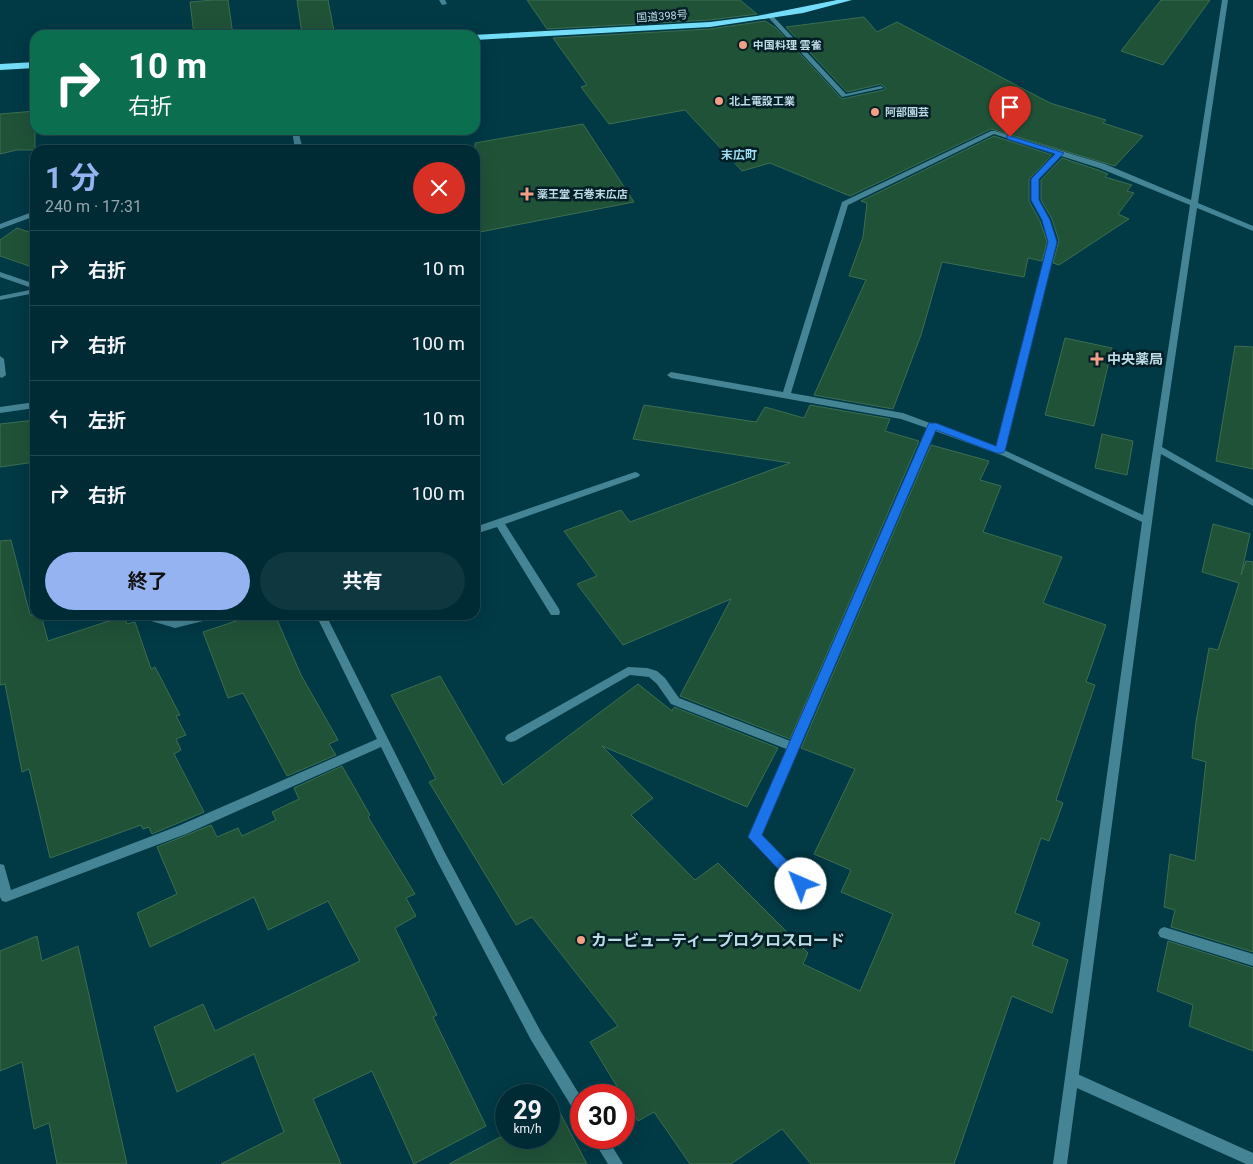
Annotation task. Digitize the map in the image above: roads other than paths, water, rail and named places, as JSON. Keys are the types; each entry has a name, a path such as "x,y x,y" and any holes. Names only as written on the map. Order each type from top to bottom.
{"highway":[{"name":"国道398号","path":"480,36 682,26 769,15 848,0"},
{"path":"0,67 30,64"}],"street":[{"path":"1060,1164 1157,448 1225,0"},
{"path":"769,15 844,96 881,88"},
{"path":"786,395 844,204 993,132 1102,166 1253,230"},
{"path":"999,451 1053,242 1046,220 1035,200 1035,179 1060,153"},
{"path":"0,227 30,215"},
{"path":"0,274 30,285"},
{"path":"0,298 30,293"},
{"path":"0,359 2,375"},
{"path":"671,375 903,416 933,425 999,451 1148,521"},
{"path":"0,410 30,406"},
{"path":"801,884 754,837 933,425"},
{"path":"1157,448 1253,502"},
{"path":"480,529 635,475"},
{"path":"499,522 555,612"},
{"path":"162,620 175,624 191,620"},
{"path":"323,620 440,855 536,1036 570,1091"},
{"path":"511,738 628,671 647,670 660,678 665,689 675,701 794,747"},
{"path":"0,869 6,897 182,830 383,741"},
{"path":"1164,932 1253,960"},
{"path":"1073,1079 1253,1160"},
{"path":"606,1149 616,1164"}],"place":[{"name":"中国料理 雲雀","path":"743,45"},
{"name":"北上電設工業","path":"719,101"},
{"name":"阿部園芸","path":"875,112"},
{"name":"薬王堂 石巻末広店","path":"527,194"},
{"name":"中央薬局","path":"1097,359"},
{"name":"カービューティープロクロスロード","path":"581,940"}],"district":[{"name":"末広町","path":"739,155"}]}
